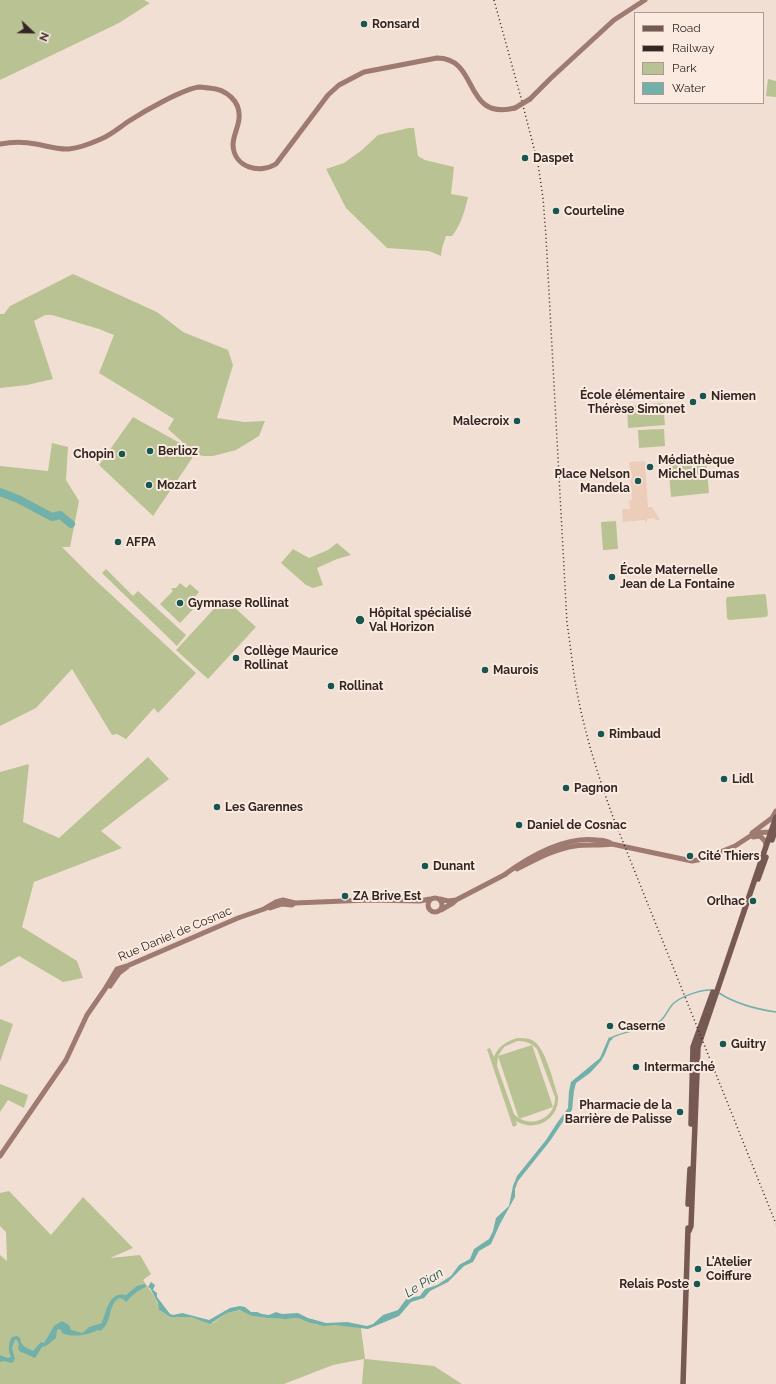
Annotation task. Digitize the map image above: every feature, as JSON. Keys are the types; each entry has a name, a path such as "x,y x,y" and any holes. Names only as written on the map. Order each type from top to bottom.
{"main road":[{"path":"752,888 756,884 776,817"},
{"path":"683,1384 695,1037 724,970 754,879 773,829"},
{"path":"760,872 768,841"},
{"path":"689,1231 693,1188 697,1064 694,1057 706,1023 713,996"}],"street":[{"path":"0,144 34,144 61,149 70,149 102,139 132,118 165,100 184,92 199,87 215,88 231,96 237,107 239,118 233,144 236,156 246,166 251,168 270,168 276,164 328,95 339,85 364,72 438,58 447,58 460,66 466,74 476,96 484,105 493,109 509,110 530,99 614,20 645,0"},
{"path":"745,840 746,837 772,818 776,811"},
{"path":"764,824 773,829"},
{"path":"504,875 520,863 557,845 586,839 595,839 692,861 726,850 755,833 773,829"},
{"path":"745,840 748,840 754,836 760,836 765,841 768,841"},
{"path":"566,848 572,844 595,839"},
{"path":"420,901 433,912 441,910 456,900 504,875 549,854 566,848 584,845 612,844"},
{"path":"521,867 526,862 553,850 557,845"},
{"path":"428,908 430,899 435,897 448,901 456,900"},
{"name":"Rue Daniel de Cosnac","path":"0,1156 66,1060 87,1015 105,989 115,971 283,900 295,903 368,900 420,901 430,899"},
{"path":"440,899 443,905 441,910"},
{"name":"Rue Daniel de Cosnac","path":"105,989 110,986 120,970"}],"green space":[{"path":"0,0 144,0 150,3 119,23 0,80"},
{"path":"768,79 776,81 776,97 766,96"},
{"path":"414,128 418,156 425,160 454,167 451,194 468,197 458,227 452,236 446,236 441,256 429,251 387,248 346,208 326,169 344,163 362,150 378,135"},
{"path":"73,274 157,312 183,332 228,350 233,365 217,418 244,422 265,421 259,436 236,450 213,456 195,454 153,516 99,465 133,417 189,448 168,429 174,419 99,373 114,335 52,315 45,315 34,321 53,379 27,385 0,388 0,314 4,314 10,306"},
{"path":"663,403 665,425 628,428 627,406"},
{"path":"664,429 665,446 639,448 638,430"},
{"path":"52,443 68,447 66,480 79,501 70,547 62,547 91,576 196,673 158,713 154,708 126,739 117,734 112,735 72,669 36,708 0,726 0,466 48,471"},
{"path":"706,459 709,493 671,497 668,462"},
{"path":"616,521 618,549 603,550 601,522"},
{"path":"337,543 351,555 337,559 317,568 323,585 313,588 306,585 281,563 293,549 309,558 328,550"},
{"path":"106,569 133,596 138,591 186,635 177,646 102,573"},
{"name":"Gymnase Rollinat","path":"180,583 186,588 190,584 199,592 195,597 200,602 180,623 160,604 173,591 171,589 176,588"},
{"path":"765,594 768,615 766,617 729,620 727,618 727,597"},
{"path":"224,598 256,627 208,679 176,650"},
{"path":"148,757 169,779 101,831 122,848 34,882 22,927 77,961 83,978 63,982 19,956 0,967 0,772 29,764 23,822 59,838"},
{"path":"0,1019 13,1024 0,1062"},
{"path":"517,1038 532,1040 541,1050 545,1057 558,1096 558,1104 551,1117 545,1122 531,1125 516,1121 517,1125 513,1127 487,1049 490,1048 494,1057 500,1047","holes":["520,1041 533,1045 537,1049 555,1097 554,1105 551,1111 540,1120 527,1121 519,1119 514,1114 497,1066 498,1056 504,1047"]},
{"path":"532,1045 553,1107 520,1119 498,1056"},
{"path":"0,1084 28,1095 24,1108 8,1100 0,1112"},
{"path":"9,1191 51,1235 83,1197 133,1248 110,1258 140,1255 151,1274 143,1280 155,1298 160,1311 170,1317 191,1317 213,1323 227,1313 242,1310 252,1316 286,1319 298,1318 318,1325 344,1325 361,1328 365,1359 434,1366 462,1384 362,1384 364,1359 333,1365 284,1384 0,1384 0,1255 7,1261 6,1232 0,1226 0,1193"}],"shaded area":[{"name":"Place Nelson Mandela","path":"645,461 648,507 652,507 660,520 655,520 654,518 647,519 647,522 645,522 645,520 623,522 622,509 630,509 629,500 632,500 629,462"}],"water":[{"path":"609,1037 613,1039 610,1041 601,1061 590,1073 576,1083 572,1110 550,1141 518,1181 515,1189 515,1197 491,1244 479,1251 473,1262 464,1266 448,1282 430,1291 424,1298 411,1302 399,1316 368,1329 335,1325 324,1326 310,1323 298,1318 286,1319 252,1316 240,1310 227,1313 210,1324 191,1317 170,1317 159,1310 158,1303 148,1287 151,1282 155,1285 153,1290 157,1293 157,1297 170,1314 173,1315 182,1313 209,1320 230,1308 240,1306 245,1307 251,1312 262,1314 269,1315 276,1312 282,1314 298,1313 308,1318 326,1323 347,1322 367,1326 373,1324 383,1315 398,1310 407,1298 420,1296 425,1289 437,1285 451,1276 459,1265 470,1259 474,1249 489,1239 493,1231 496,1218 509,1206 513,1186 517,1176 546,1140 568,1108 571,1082 600,1058"},
{"path":"145,1284 146,1287 135,1293 126,1302 119,1298 115,1301 107,1323 100,1331 98,1330 75,1336 66,1335 59,1329 57,1330 56,1338 46,1346 42,1347 35,1358 19,1351 19,1345 17,1340 15,1340 12,1348 15,1359 12,1363 4,1361 0,1362 0,1355 7,1358 11,1357 9,1347 12,1337 17,1336 20,1338 21,1343 25,1347 33,1351 41,1342 44,1343 54,1326 62,1321 69,1325 71,1330 82,1333 89,1327 102,1323 109,1303 112,1299 116,1296 126,1295 137,1286"}],"waterway":[{"path":"0,492 18,499 52,517 60,515 71,524"},
{"name":"Le Pian","path":"611,1038 622,1033 653,1025 661,1020 675,1002 685,996 696,992 712,990"},
{"name":"Le Pian","path":"719,993 746,1006 776,1012"}],"railway":[{"path":"494,0 538,164 543,198 567,623 575,681 582,716 596,767 613,817 776,1224"}],"place":[{"name":"Ronsard","path":"364,24"},
{"name":"Daspet","path":"525,158"},
{"name":"Courteline","path":"556,211"},
{"name":"Niemen","path":"703,396"},
{"name":"École élémentaire Thérèse Simonet","path":"693,402"},
{"name":"Malecroix","path":"517,421"},
{"name":"Berlioz","path":"150,451"},
{"name":"Chopin","path":"122,454"},
{"name":"Médiathèque Michel Dumas","path":"650,467"},
{"name":"Place Nelson Mandela","path":"638,481"},
{"name":"Mozart","path":"149,485"},
{"name":"AFPA","path":"118,542"},
{"name":"École Maternelle Jean de La Fontaine","path":"612,577"},
{"name":"Gymnase Rollinat","path":"180,603"},
{"name":"Hôpital spécialisé Val Horizon","path":"360,620"},
{"name":"Collège Maurice Rollinat","path":"236,658"},
{"name":"Maurois","path":"485,670"},
{"name":"Rollinat","path":"331,686"},
{"name":"Rimbaud","path":"601,734"},
{"name":"Lidl","path":"724,779"},
{"name":"Pagnon","path":"566,788"},
{"name":"Les Garennes","path":"217,807"},
{"name":"Daniel de Cosnac","path":"519,825"},
{"name":"Cité Thiers","path":"690,856"},
{"name":"Dunant","path":"425,866"},
{"name":"ZA Brive Est","path":"345,896"},
{"name":"Orlhac","path":"753,901"},
{"name":"Caserne","path":"610,1026"},
{"name":"Guitry","path":"723,1044"},
{"name":"Intermarché","path":"636,1067"},
{"name":"Pharmacie de la Barrière de Palisse","path":"680,1112"},
{"name":"L'Atelier Coiffure","path":"698,1269"},
{"name":"Relais Poste","path":"697,1284"}]}
